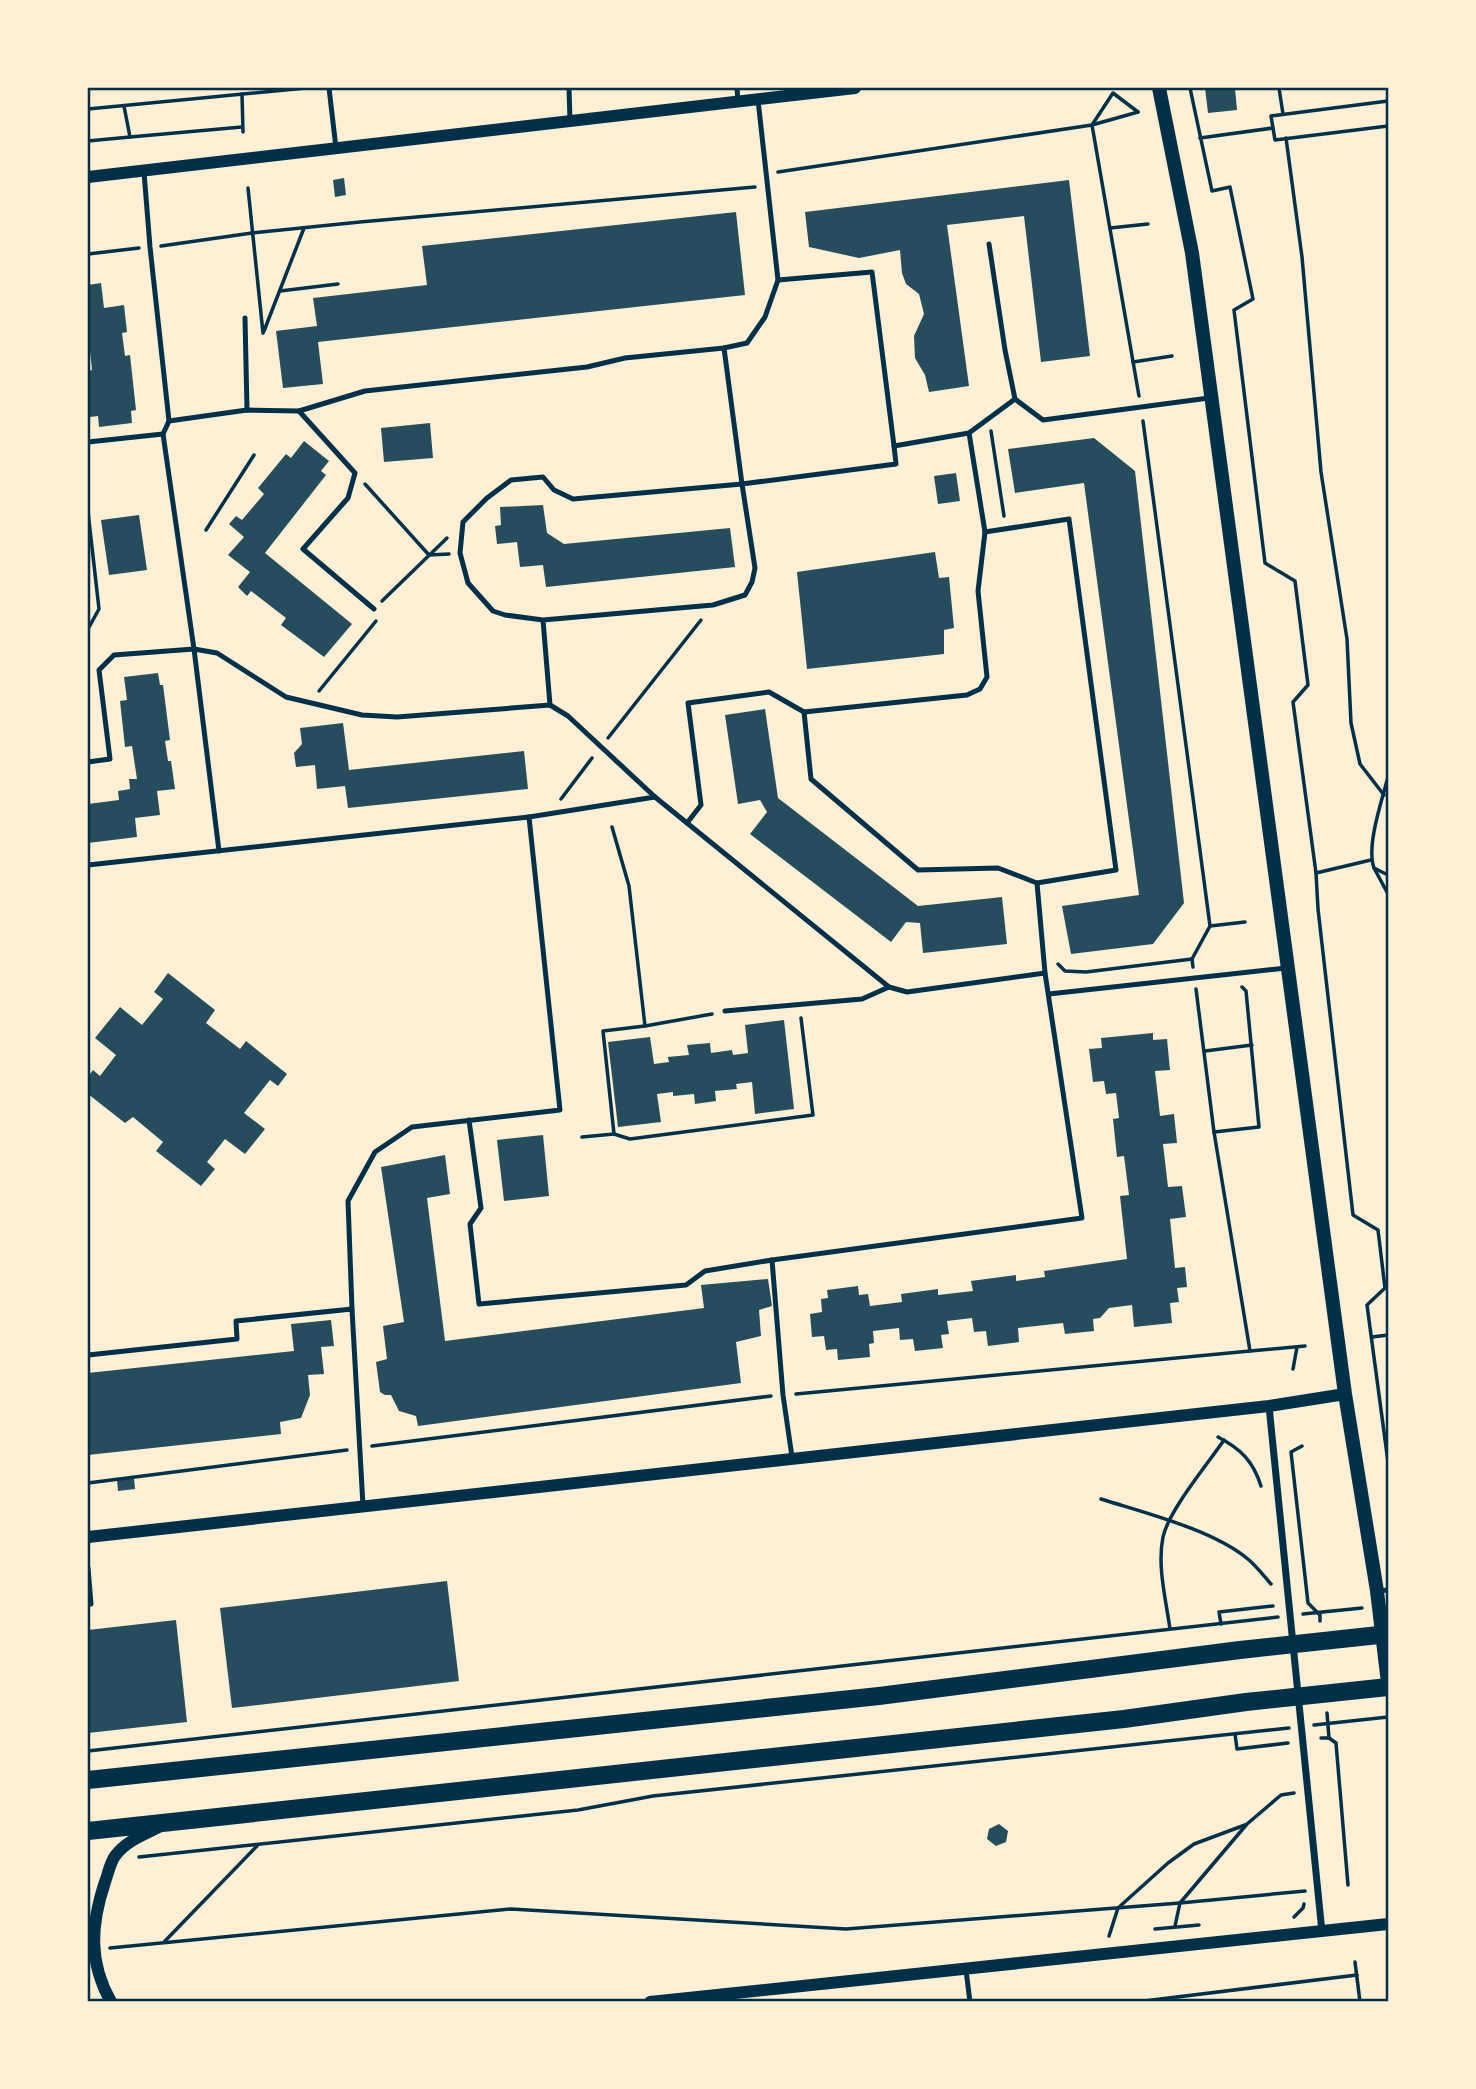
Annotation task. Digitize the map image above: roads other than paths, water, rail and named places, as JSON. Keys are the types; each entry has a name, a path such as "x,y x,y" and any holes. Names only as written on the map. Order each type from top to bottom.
{"main road":[{"path":"88,1831 1110,1721 1388,1685 1387,1642 1345,1394 1192,254 1159,88"},
{"path":"88,1780 879,1696 1240,1650 1387,1642"}],"street":[{"path":"88,177 818,90 855,88"},
{"path":"88,1537 1269,1406 1345,1394"},
{"path":"1269,1406 1322,1932"},
{"path":"111,2001 97,1969 94,1924 113,1858 128,1842 169,1822"},
{"path":"650,2001 1388,1924"}],"lane":[{"path":"329,88 337,148"},
{"path":"569,88 570,121"},
{"path":"737,88 738,101"},
{"path":"169,421 247,410 299,411 365,391 587,367 625,358 724,348 747,343 765,317 778,280 758,99"},
{"path":"144,170 169,421 163,434 194,649 219,851"},
{"path":"989,244 1015,399 1042,420 1211,398"},
{"path":"724,348 742,484 755,568 745,595 713,605 543,620 493,611 468,583 460,553 463,522 510,480 543,477 554,490 573,499 742,484 896,464 872,272 778,280"},
{"path":"245,318 247,410"},
{"path":"894,446 969,433 1015,399"},
{"path":"299,411 355,472 348,498 303,549 374,609"},
{"path":"687,823 701,805 688,703 769,692 804,712 967,695 980,689 987,677 978,591 985,532 969,433"},
{"path":"88,442 163,434"},
{"path":"804,712 811,779 918,870 998,868 1037,883 1116,870 1069,519 985,532"},
{"path":"543,620 550,705"},
{"path":"88,762 110,760 99,670 114,655 194,649 217,653 286,697 362,715 397,717 550,705 568,716 655,797 889,987 907,992 1045,973"},
{"path":"88,865 529,817 655,797"},
{"path":"363,1506 348,1201 375,1152 412,1127 560,1110 529,817"},
{"path":"470,1120 481,1208 470,1224 479,1304 686,1285 705,1270 1082,1218 1045,973 1037,883"},
{"path":"1049,994 1288,967"},
{"path":"725,1011 862,999 889,987"},
{"path":"772,1260 783,1395 793,1458"},
{"path":"88,1355 237,1339 236,1321 352,1309"},
{"path":"88,1568 91,1604 88,1604"},
{"path":"966,1970 970,2001"}]}
